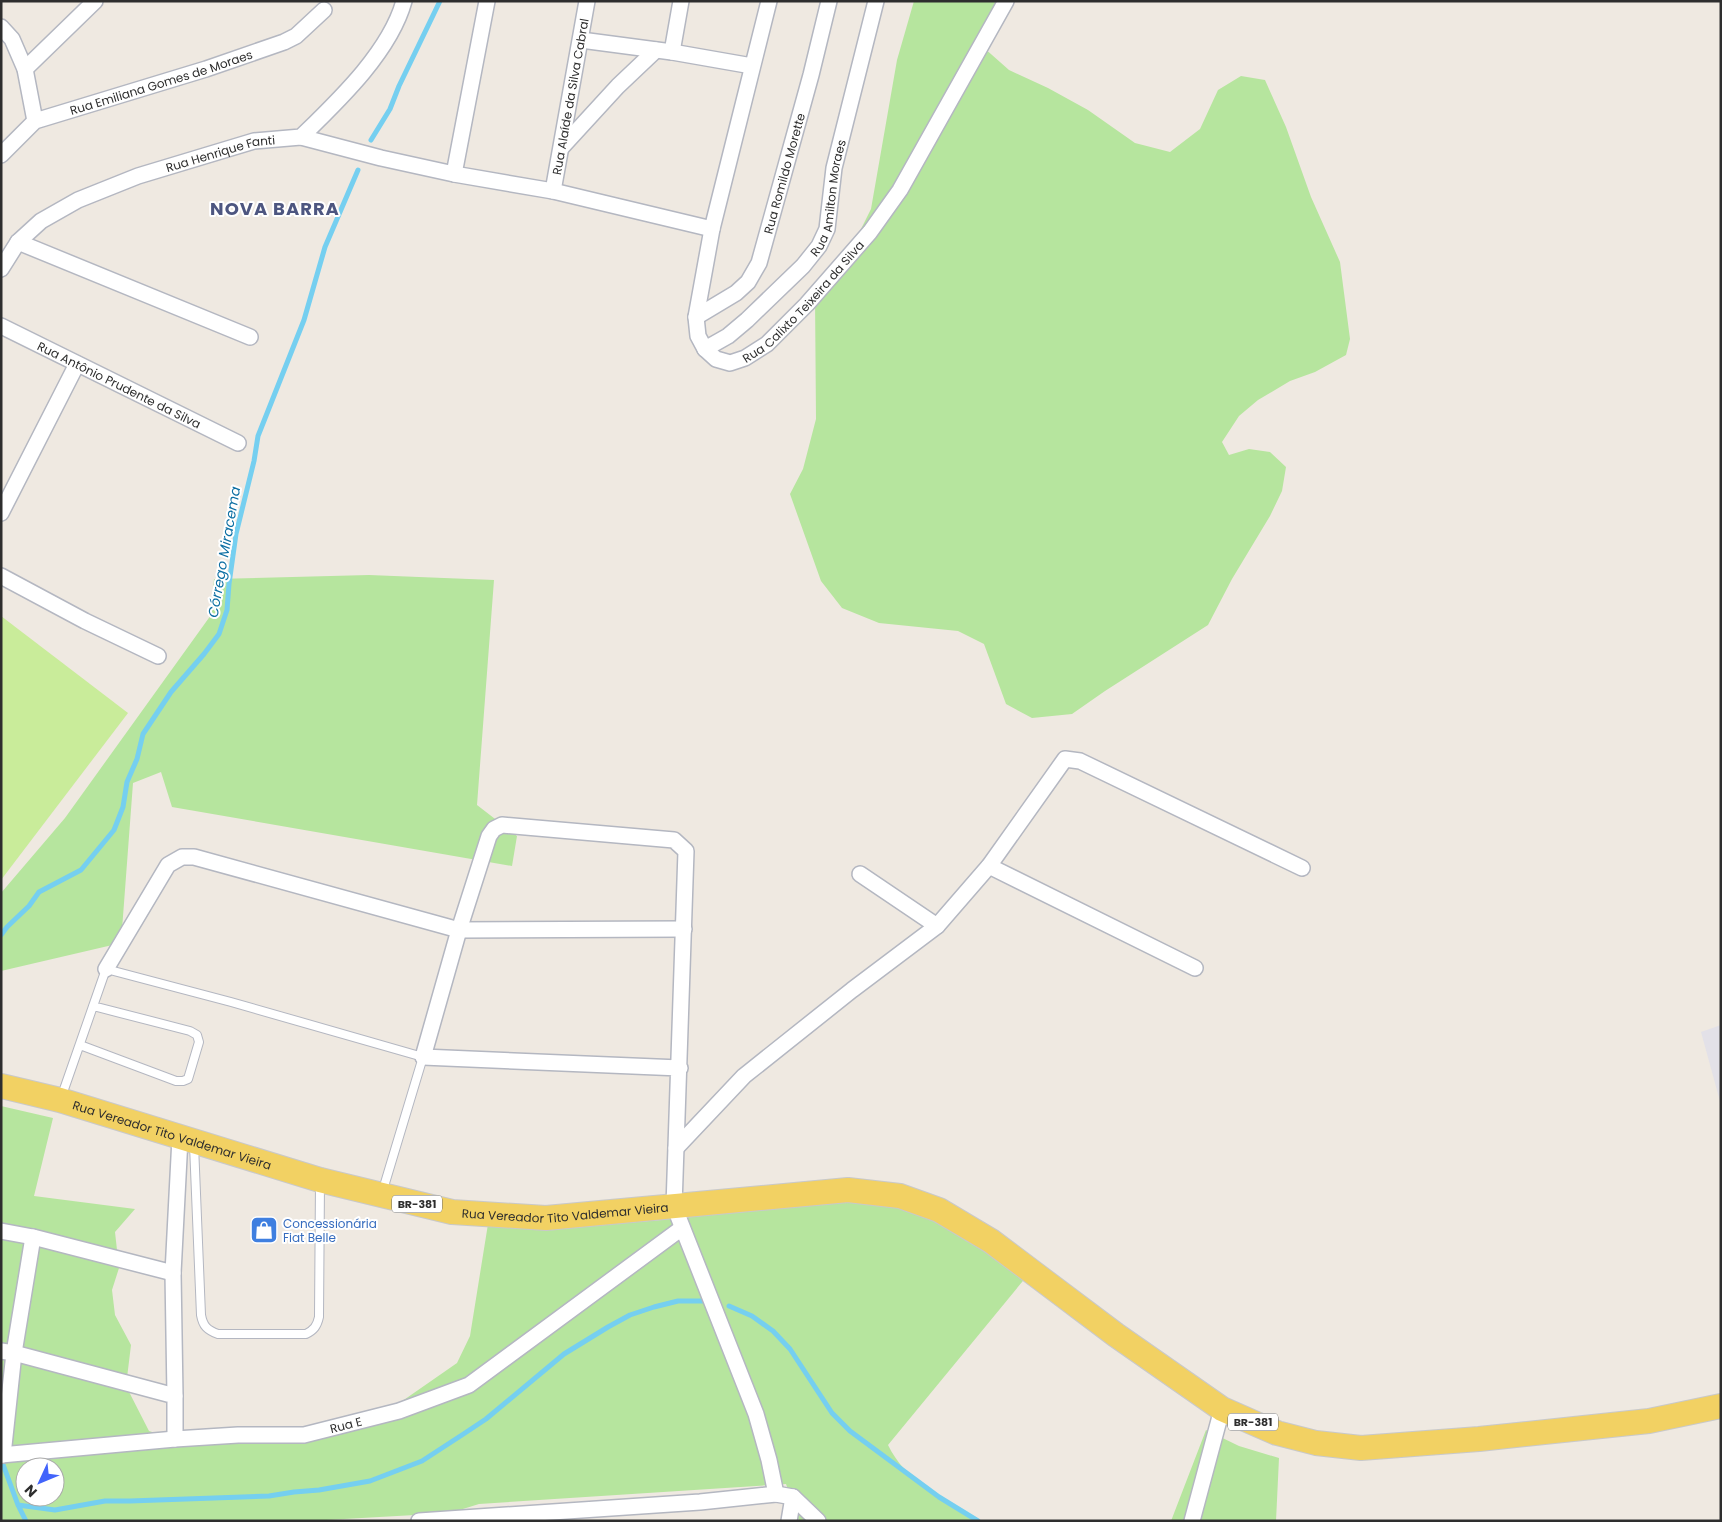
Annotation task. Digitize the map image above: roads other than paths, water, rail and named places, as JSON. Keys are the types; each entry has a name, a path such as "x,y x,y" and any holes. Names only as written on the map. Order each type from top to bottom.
{"main road":[{"name":"Rua Vereador Tito Valdemar Vieira","path":"1,1086 60,1100 320,1180 452,1212 546,1218 678,1217 848,1190 900,1196 939,1210 991,1241 1116,1336 1222,1409"},
{"name":"BR-381","path":"1222,1409 1278,1433 1316,1443 1361,1448 1480,1439 1649,1421 1721,1406"}],"street":[{"path":"25,69 96,1"},
{"path":"301,137 367,68 396,20 404,1"},
{"path":"454,174 486,1"},
{"name":"Rua Alaíde da Silva Cabral","path":"553,191 587,1"},
{"path":"672,52 682,1"},
{"path":"705,349 698,336 696,317 712,229 769,1"},
{"name":"Rua Romildo Morette","path":"696,317 736,293 748,282 759,263 811,75 829,1"},
{"name":"Rua Amilton Moraes","path":"705,349 728,336 747,320 803,266 819,246 827,229 834,168 876,1"},
{"name":"Rua Calixto Teixeira da Silva","path":"705,349 716,359 730,363 744,358 766,344 807,304 870,232 900,190 1006,1"},
{"name":"Rua Emiliana Gomes de Moraes","path":"1,155 35,121 206,69 284,42 296,36 324,10"},
{"path":"1,27 12,38 25,69 35,121"},
{"path":"581,40 672,52 752,66"},
{"path":"562,147 618,86 656,50"},
{"name":"Rua Henrique Fanti","path":"1,269 18,242 41,221 78,200 138,176 254,141 301,137 381,158 454,174 553,191 712,229"},
{"path":"18,242 250,336"},
{"name":"Rua Antônio Prudente da Silva","path":"1,326 238,443"},
{"path":"1,513 77,364"},
{"path":"1,576 85,622 158,656"},
{"path":"676,1148 744,1076 852,990 937,926 989,866 1065,760 1080,761 1302,868"},
{"path":"680,1068 423,1057 459,930 489,836 494,829 502,825 674,840 686,851 680,1068 676,1148 678,1217 756,1414 776,1494"},
{"path":"106,969 168,865 182,857 194,857 459,930 684,930"},
{"path":"989,866 1195,968"},
{"path":"860,874 937,926"},
{"path":"175,1439 173,1273 187,1139"},
{"name":"Rua E","path":"2,1455 175,1439 238,1435 304,1435 400,1411 469,1385 678,1217"},
{"path":"1,1231 33,1237 173,1273"},
{"path":"2,1455 8,1352 33,1237"},
{"path":"8,1352 175,1396"},
{"path":"1192,1521 1222,1409"},
{"path":"419,1521 700,1502 776,1494 793,1497 813,1518"},
{"path":"788,1521 793,1497"}],"lane":[{"path":"60,1100 106,969 231,1002 423,1057 382,1195"},
{"path":"80,1045 176,1081 188,1079 199,1042 197,1035 190,1031 93,1006"},
{"path":"187,1139 201,1315 206,1328 218,1334 306,1334 312,1331 317,1324 319,1317 320,1180"}],"waterway":[{"name":"Córrego Miracema","path":"371,140 390,109 440,1"},
{"name":"Córrego Miracema","path":"1,935 29,906 39,892 81,870 114,830 123,807 127,782 137,759 143,734 171,692 219,634 227,610 236,534 254,461 258,436 304,320 325,247 358,170"},
{"path":"33,1507 55,1510 105,1501 269,1496 370,1481 422,1461 486,1419 564,1354 630,1315 678,1301 704,1301"},
{"path":"729,1306 752,1316 773,1331 790,1349 832,1413 850,1431 939,1497 978,1521"},
{"path":"1,1459 26,1521"}],"place":[{"name":"Concessionária Fiat Belle","path":"264,1230"}],"district":[{"name":"NOVA BARRA","path":"275,208"}]}
